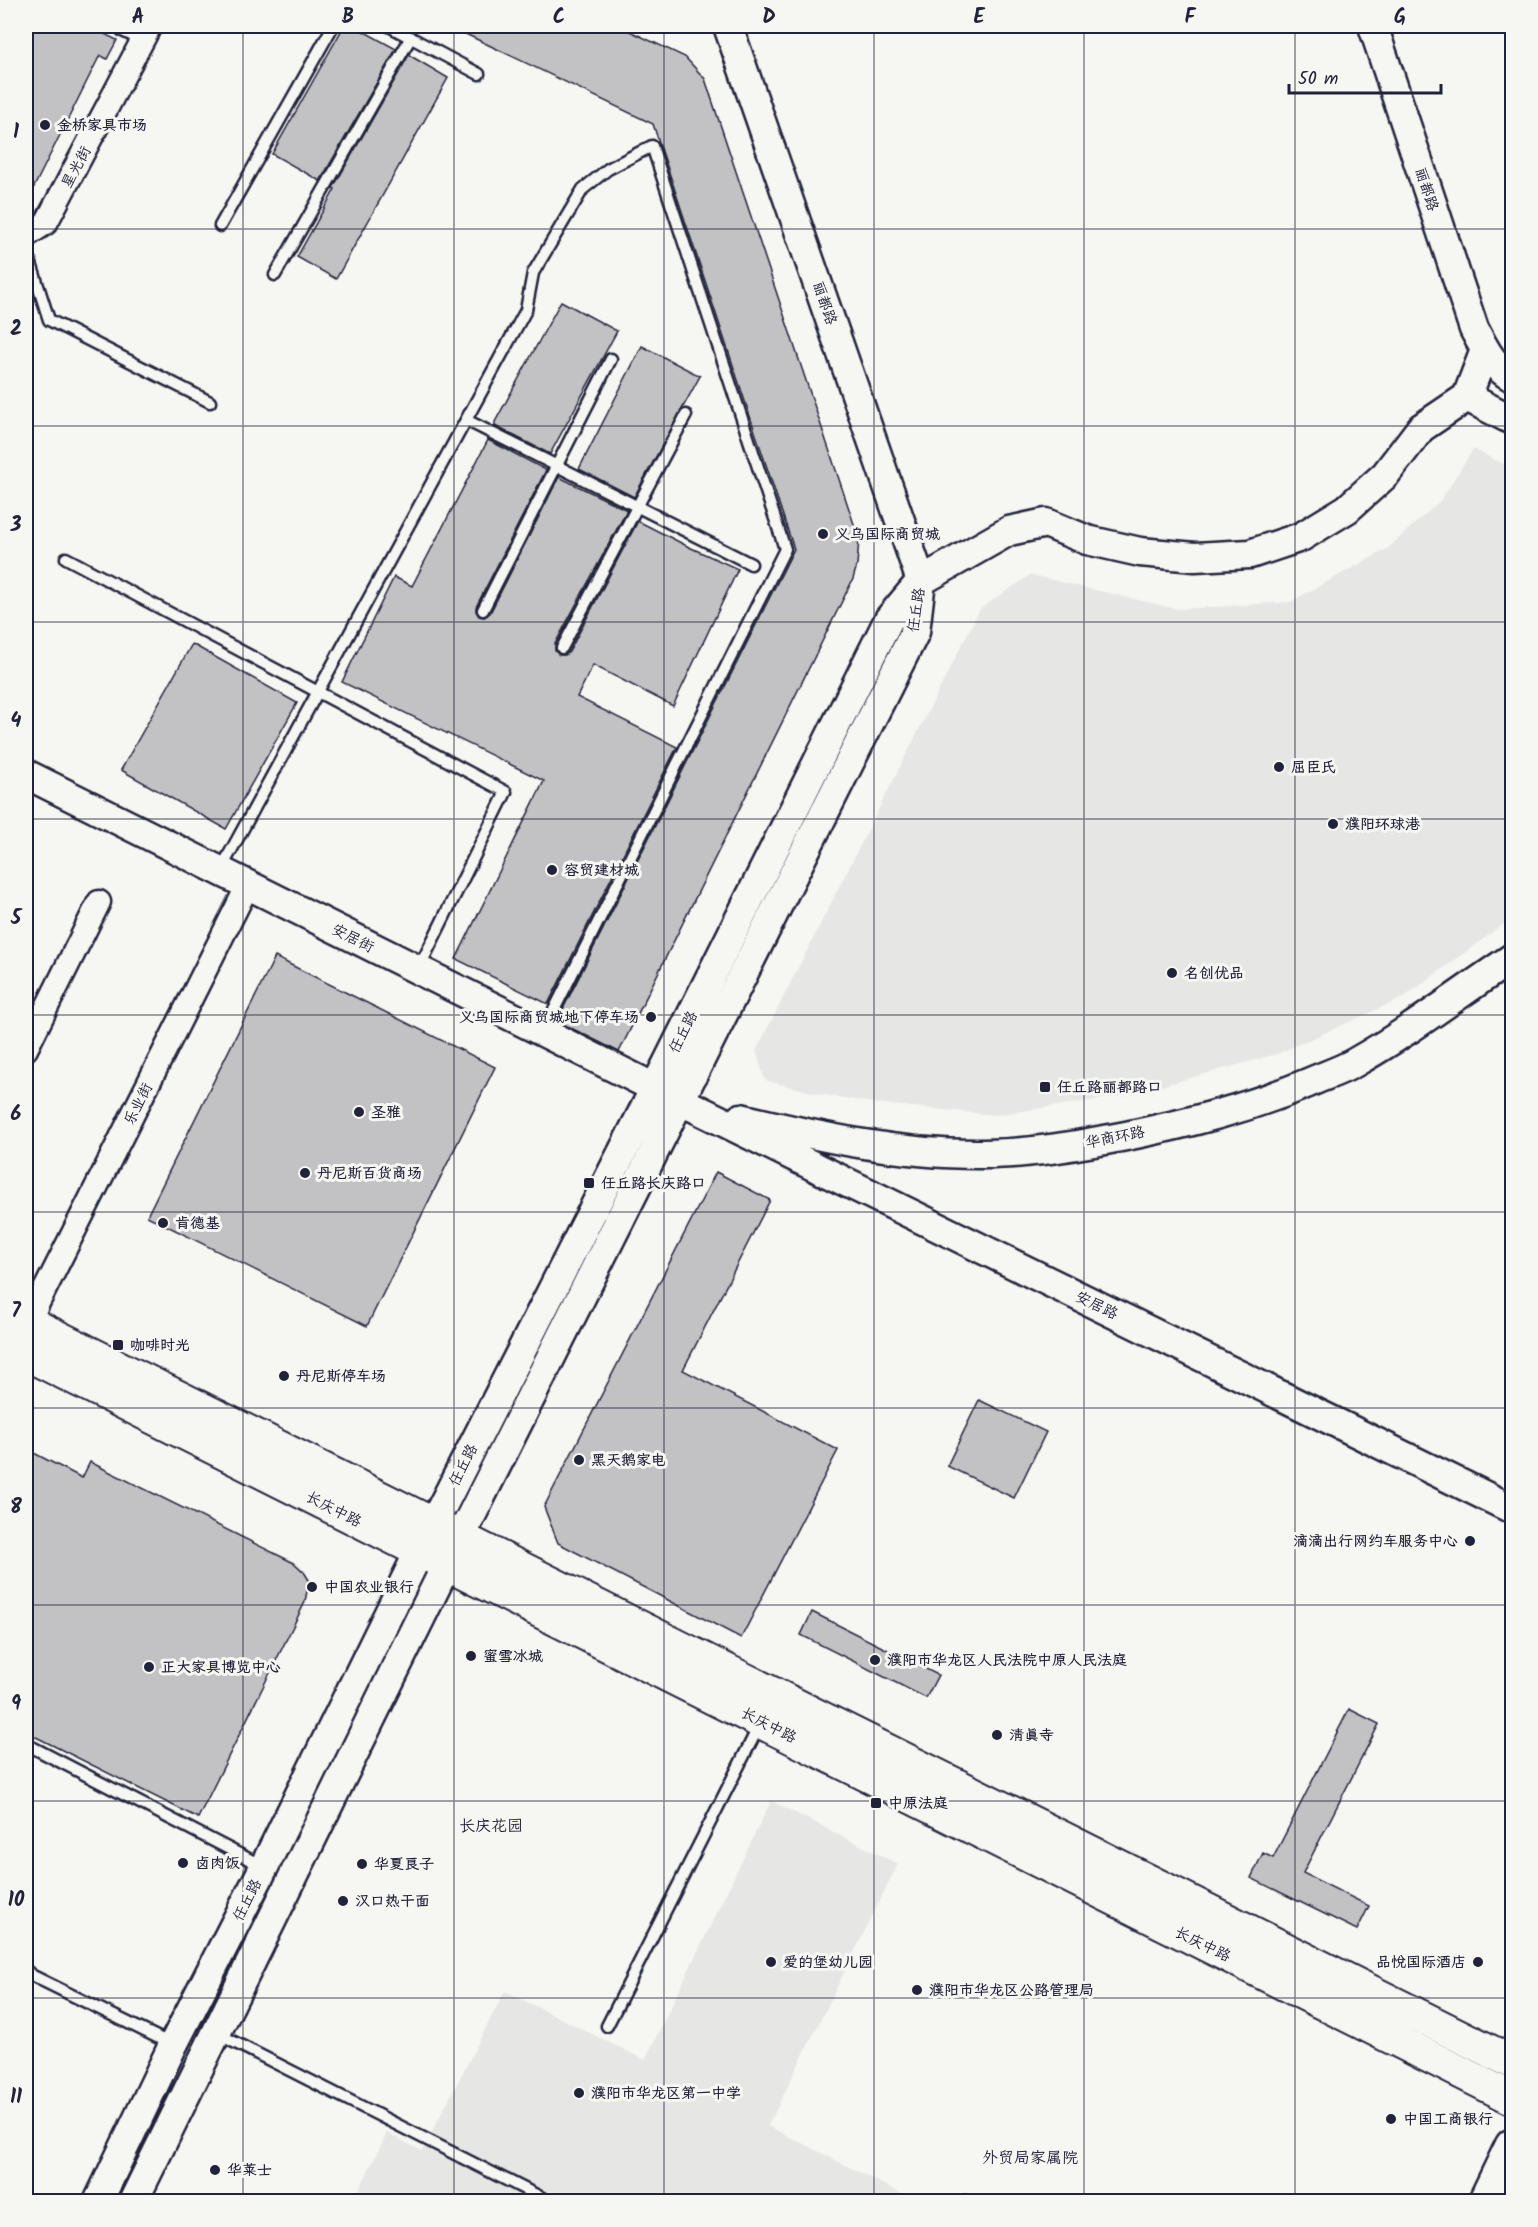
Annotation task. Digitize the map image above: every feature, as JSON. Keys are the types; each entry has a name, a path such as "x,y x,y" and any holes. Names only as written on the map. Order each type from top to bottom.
{"main road":[{"name":"长庆中路","path":"27,1322 437,1538 1512,2062"},
{"name":"长庆中路","path":"26,1354 437,1538 446,1566 762,1721 1030,1858 1512,2098"},
{"path":"1485,2202 1512,2146"}],"street":[{"name":"丽都路","path":"728,26 921,581"},
{"name":"丽都路","path":"1373,26 1474,329 1485,350 1502,371 1512,377"},
{"name":"星光街","path":"26,236 46,223 140,29"},
{"path":"921,581 1009,531 1046,523 1087,540 1140,552 1195,557 1250,554 1301,537 1347,509 1385,475 1421,428 1467,397 1485,350"},
{"path":"1467,397 1512,420"},
{"name":"任丘路","path":"437,1538 655,1088 889,619 921,581"},
{"name":"任丘路","path":"98,2202 173,2045 437,1538 681,1101 915,632 921,581"},
{"name":"安居街","path":"26,774 681,1101"},
{"name":"乐业街","path":"27,1322 248,885"},
{"path":"26,1049 99,902"},
{"name":"华商环路","path":"681,1101 810,1134 927,1152 983,1154 1041,1150 1100,1141 1219,1115 1286,1092 1352,1064 1413,1027 1512,958"},
{"name":"安居路","path":"681,1101 1512,1509"},
{"name":"任丘路","path":"134,2202 446,1566"}],"lane":[{"path":"220,226 333,26"},
{"path":"389,26 478,74"},
{"path":"275,275 411,37"},
{"path":"220,871 526,310 533,273 583,189 608,169 652,146 785,549 542,1032"},
{"path":"26,248 49,320 210,402"},
{"path":"483,610 611,359"},
{"path":"562,648 686,415"},
{"path":"466,420 751,564"},
{"path":"66,558 506,792 418,970"},
{"path":"607,2026 762,1721"},
{"path":"26,1744 264,1867"},
{"path":"26,1970 31,1975 173,2045"},
{"path":"216,2033 550,2202"}],"shaded area":[{"path":"1473,449 1512,468 1512,918 1403,998 1277,1054 1129,1095 995,1115 872,1103 819,1094 765,1080 756,1051 980,609 1030,575 1177,609 1290,602 1387,549 1441,500"},
{"path":"771,1801 898,1864 768,2126 916,2201 353,2202 387,2133 422,2151 505,1991 645,2060"}],"building":[{"name":"金桥家具市场","path":"26,26 88,26 117,40 107,59 100,55 26,203"},
{"path":"344,26 354,26 396,49 320,181 272,154"},
{"name":"义乌国际商贸城","path":"449,26 619,26 685,57 705,79 859,539 857,565 853,579 619,1052 559,1022 564,1012 562,1011 794,549 653,124"},
{"path":"409,55 448,78 336,279 297,257 335,189 333,188"},
{"path":"561,301 617,331 550,454 495,426 495,422"},
{"path":"642,346 700,376 634,497 579,469"},
{"path":"488,440 546,470 476,607 479,616 484,617 490,613 559,477 627,510 555,644 555,651 559,655 569,652 638,521 738,569 673,706 593,665 577,697 677,747 548,1004 456,959 544,781 342,682 394,577 412,586"},
{"path":"192,644 297,703 226,829 121,770"},
{"name":"丹尼斯百货商场","path":"275,957 495,1067 367,1326 147,1216"},
{"path":"716,1172 770,1200 683,1370 838,1450 741,1638 558,1543 544,1507"},
{"path":"979,1400 1046,1432 1014,1498 947,1466"},
{"name":"正大家具博览中心","path":"26,1449 82,1478 90,1462 294,1563 309,1580 305,1602 198,1818 26,1732"},
{"path":"812,1612 938,1675 926,1698 801,1635"},
{"path":"1349,1709 1379,1724 1303,1873 1369,1906 1357,1930 1251,1878 1263,1853 1273,1858"}],"place":[{"name":"金桥家具市场","path":"45,125"},
{"name":"义乌国际商贸城","path":"823,534"},
{"name":"屈臣氏","path":"1279,767"},
{"name":"濮阳环球港","path":"1333,824"},
{"name":"容贸建材城","path":"552,870"},
{"name":"名创优品","path":"1172,973"},
{"name":"义乌国际商贸城地下停车场","path":"651,1017"},
{"name":"任丘路丽都路口","path":"1045,1087"},
{"name":"圣雅","path":"359,1112"},
{"name":"丹尼斯百货商场","path":"305,1173"},
{"name":"任丘路长庆路口","path":"589,1183"},
{"name":"肯德基","path":"163,1223"},
{"name":"咖啡时光","path":"118,1345"},
{"name":"丹尼斯停车场","path":"284,1376"},
{"name":"黑天鹅家电","path":"579,1460"},
{"name":"滴滴出行网约车服务中心","path":"1470,1541"},
{"name":"中国农业银行","path":"312,1587"},
{"name":"蜜雪冰城","path":"471,1656"},
{"name":"濮阳市华龙区人民法院中原人民法庭","path":"875,1660"},
{"name":"正大家具博览中心","path":"149,1667"},
{"name":"清真寺","path":"997,1735"},
{"name":"中原法庭","path":"876,1803"},
{"name":"卤肉饭","path":"183,1863"},
{"name":"华夏良子","path":"362,1864"},
{"name":"汉口热干面","path":"343,1901"},
{"name":"爱的堡幼儿园","path":"771,1962"},
{"name":"品悦国际酒店","path":"1478,1962"},
{"name":"濮阳市华龙区公路管理局","path":"917,1990"},
{"name":"濮阳市华龙区第一中学","path":"579,2093"},
{"name":"中国工商银行","path":"1391,2119"},
{"name":"华莱士","path":"215,2170"}],"district":[{"name":"长庆花园","path":"491,1825"},
{"name":"外贸局家属院","path":"1030,2157"}]}
